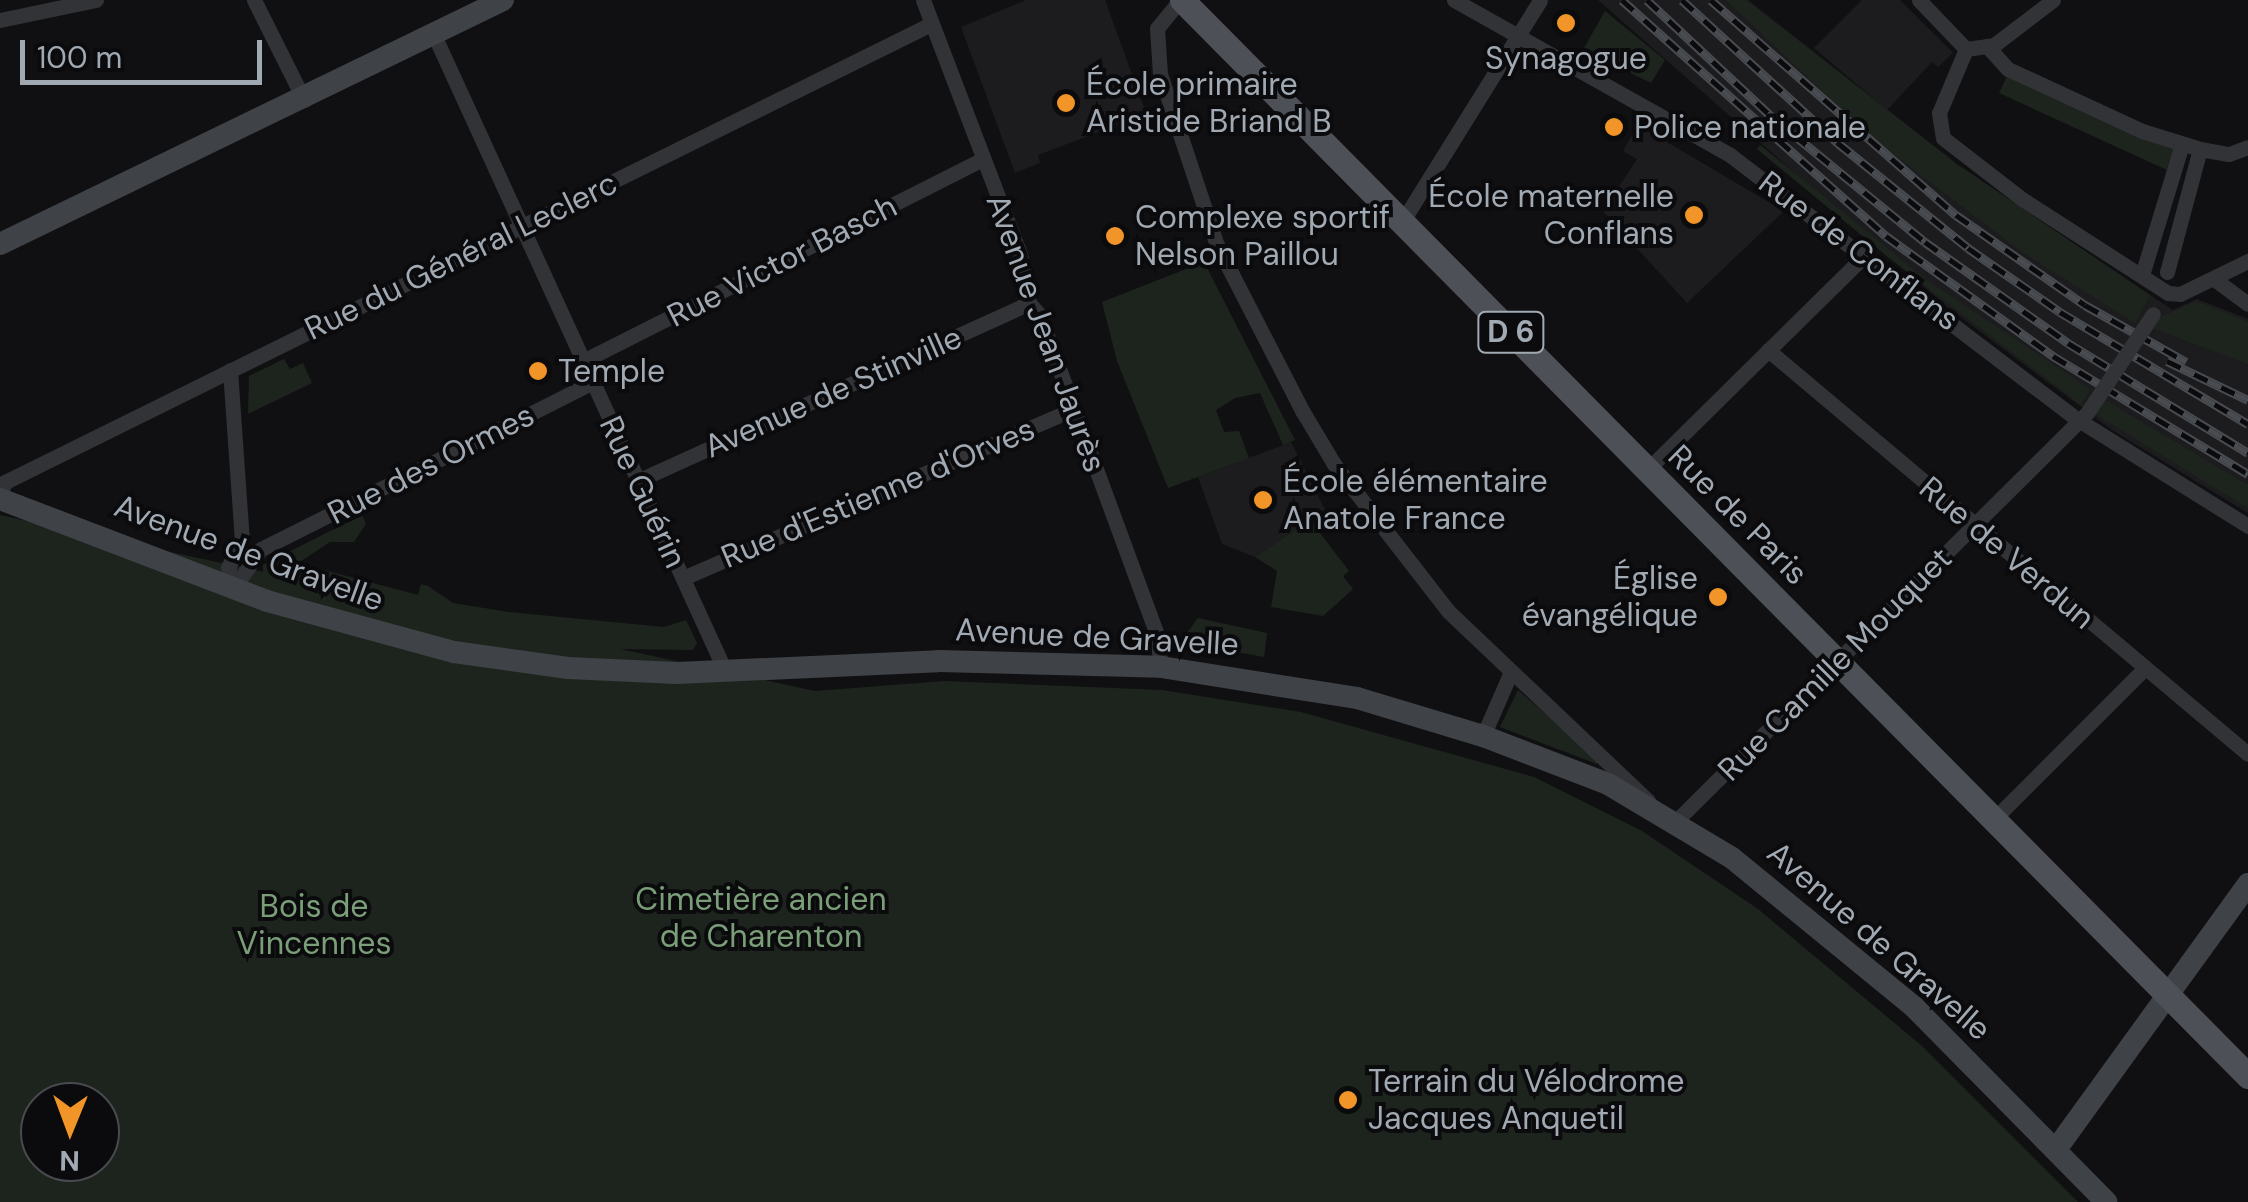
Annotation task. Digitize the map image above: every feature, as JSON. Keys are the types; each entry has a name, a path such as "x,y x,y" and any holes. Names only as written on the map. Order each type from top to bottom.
{"main road":[{"name":"Rue de Paris","path":"1181,0 2248,1076"}],"street":[{"path":"0,20 96,0"},
{"path":"254,0 304,100"},
{"path":"0,244 435,37 503,0"},
{"name":"Avenue Jean Jaurès","path":"923,0 1020,254 1029,303 1074,409 1157,634 1161,667"},
{"path":"1181,0 1157,28 1160,74 1217,246 1334,464 1448,611 1616,778"},
{"name":"Rue de Conflans","path":"1454,0 1730,155 2085,416 2248,526"},
{"path":"1402,222 1540,0"},
{"path":"1919,0 1966,49"},
{"path":"1966,49 1986,46 2052,0"},
{"name":"Rue du Général Leclerc","path":"0,497 4,482 930,24"},
{"name":"Rue Guérin","path":"435,37 726,674"},
{"path":"1986,46 2008,69 2182,144 2229,154 2248,147"},
{"path":"1966,49 1938,113 1943,138 2022,199 2145,271 2168,293 2210,281 2248,261"},
{"path":"2145,271 2182,144"},
{"path":"2166,272 2200,150"},
{"name":"Rue Victor Basch","path":"583,361 981,160"},
{"path":"1647,470 1864,256"},
{"path":"2145,271 2210,281 2248,304"},
{"name":"Rue Camille Mouquet","path":"1666,816 1840,664 2085,416 2168,293"},
{"name":"Avenue de Stinville","path":"637,481 1029,303"},
{"name":"Rue de Verdun","path":"1768,350 2248,754"},
{"path":"230,370 248,549 233,589"},
{"name":"Rue des Ormes","path":"248,549 593,382"},
{"name":"Rue d'Estienne d'Orves","path":"683,578 1074,409"},
{"name":"Avenue de Gravelle","path":"0,497 233,589 454,652 568,668 726,674 938,661 1161,667 1357,698 1616,778 1829,933 2057,1148 2106,1202"},
{"path":"1994,819 2144,669"},
{"path":"1483,736 1510,674"},
{"path":"2057,1148 2248,884"}],"shaded area":[{"name":"École primaire Aristide Briand B","path":"1026,0 1105,0 1149,121 1124,131 1120,124 1038,155 1040,163 1015,173 961,27"},
{"path":"1598,0 1748,0 1992,192 2173,310 2197,299 2248,319 2248,513 2112,430 1946,306"},
{"path":"1862,0 1900,0 1953,53 1938,67 1932,62 1887,110 1814,48"},
{"name":"École maternelle Conflans","path":"1638,125 1784,211 1687,303 1603,211 1637,159 1623,151"},
{"name":"École élémentaire Anatole France","path":"1291,442 1325,510 1255,557 1222,544 1198,477"}],"green space":[{"path":"1726,0 1746,0 1957,164 2150,295 2135,323 2022,252 1867,134"},
{"path":"1605,11 1665,60 1651,83 1583,50"},
{"path":"2007,76 2174,148 2167,170 1999,93"},
{"path":"1760,145 1928,281 2090,389 2081,405 1889,258 1757,149"},
{"path":"1204,262 1295,440 1283,445 1260,393 1235,398 1216,410 1224,432 1239,431 1249,458 1168,488 1117,361 1102,302"},
{"path":"2196,301 2248,322 2248,364 2152,328 2159,318"},
{"path":"284,359 290,369 303,363 312,383 248,414 249,376"},
{"path":"2105,400 2248,485 2248,508 2095,414"},
{"name":"Bois de Vincennes","path":"0,515 263,572 263,565 362,515 366,524 354,542 330,542 298,563 418,595 421,584 453,603 509,612 664,627 686,620 697,643 693,650 620,649 815,691 944,681 1162,690 1301,712 1534,777 1642,831 1758,909 1922,1046 2078,1202 0,1202"},
{"path":"1310,520 1349,571 1343,576 1353,589 1323,616 1271,607 1277,571 1255,557"},
{"path":"1198,618 1267,633 1264,657 1203,646 1186,634"},
{"path":"1518,690 1599,761 1597,764 1500,727"}],"railway":[{"path":"1622,0 1886,236 2053,356 2248,474"},
{"path":"1647,0 1771,116 1925,242 2068,343 2248,453"},
{"path":"1682,0 1838,143 1968,248 2060,312 2248,424"},
{"path":"1711,0 1956,215 2085,305 2186,362"},
{"path":"2167,361 2248,400"}],"place":[{"name":"Synagogue","path":"1566,23"},
{"name":"École primaire Aristide Briand B","path":"1066,103"},
{"name":"Police nationale","path":"1614,127"},
{"name":"École maternelle Conflans","path":"1694,215"},
{"name":"Complexe sportif Nelson Paillou","path":"1115,236"},
{"name":"Temple","path":"538,371"},
{"name":"École élémentaire Anatole France","path":"1263,500"},
{"name":"Église évangélique","path":"1718,597"},
{"name":"Terrain du Vélodrome Jacques Anquetil","path":"1348,1100"}],"park label":[{"name":"Cimetière ancien de Charenton","path":"761,918"}]}
